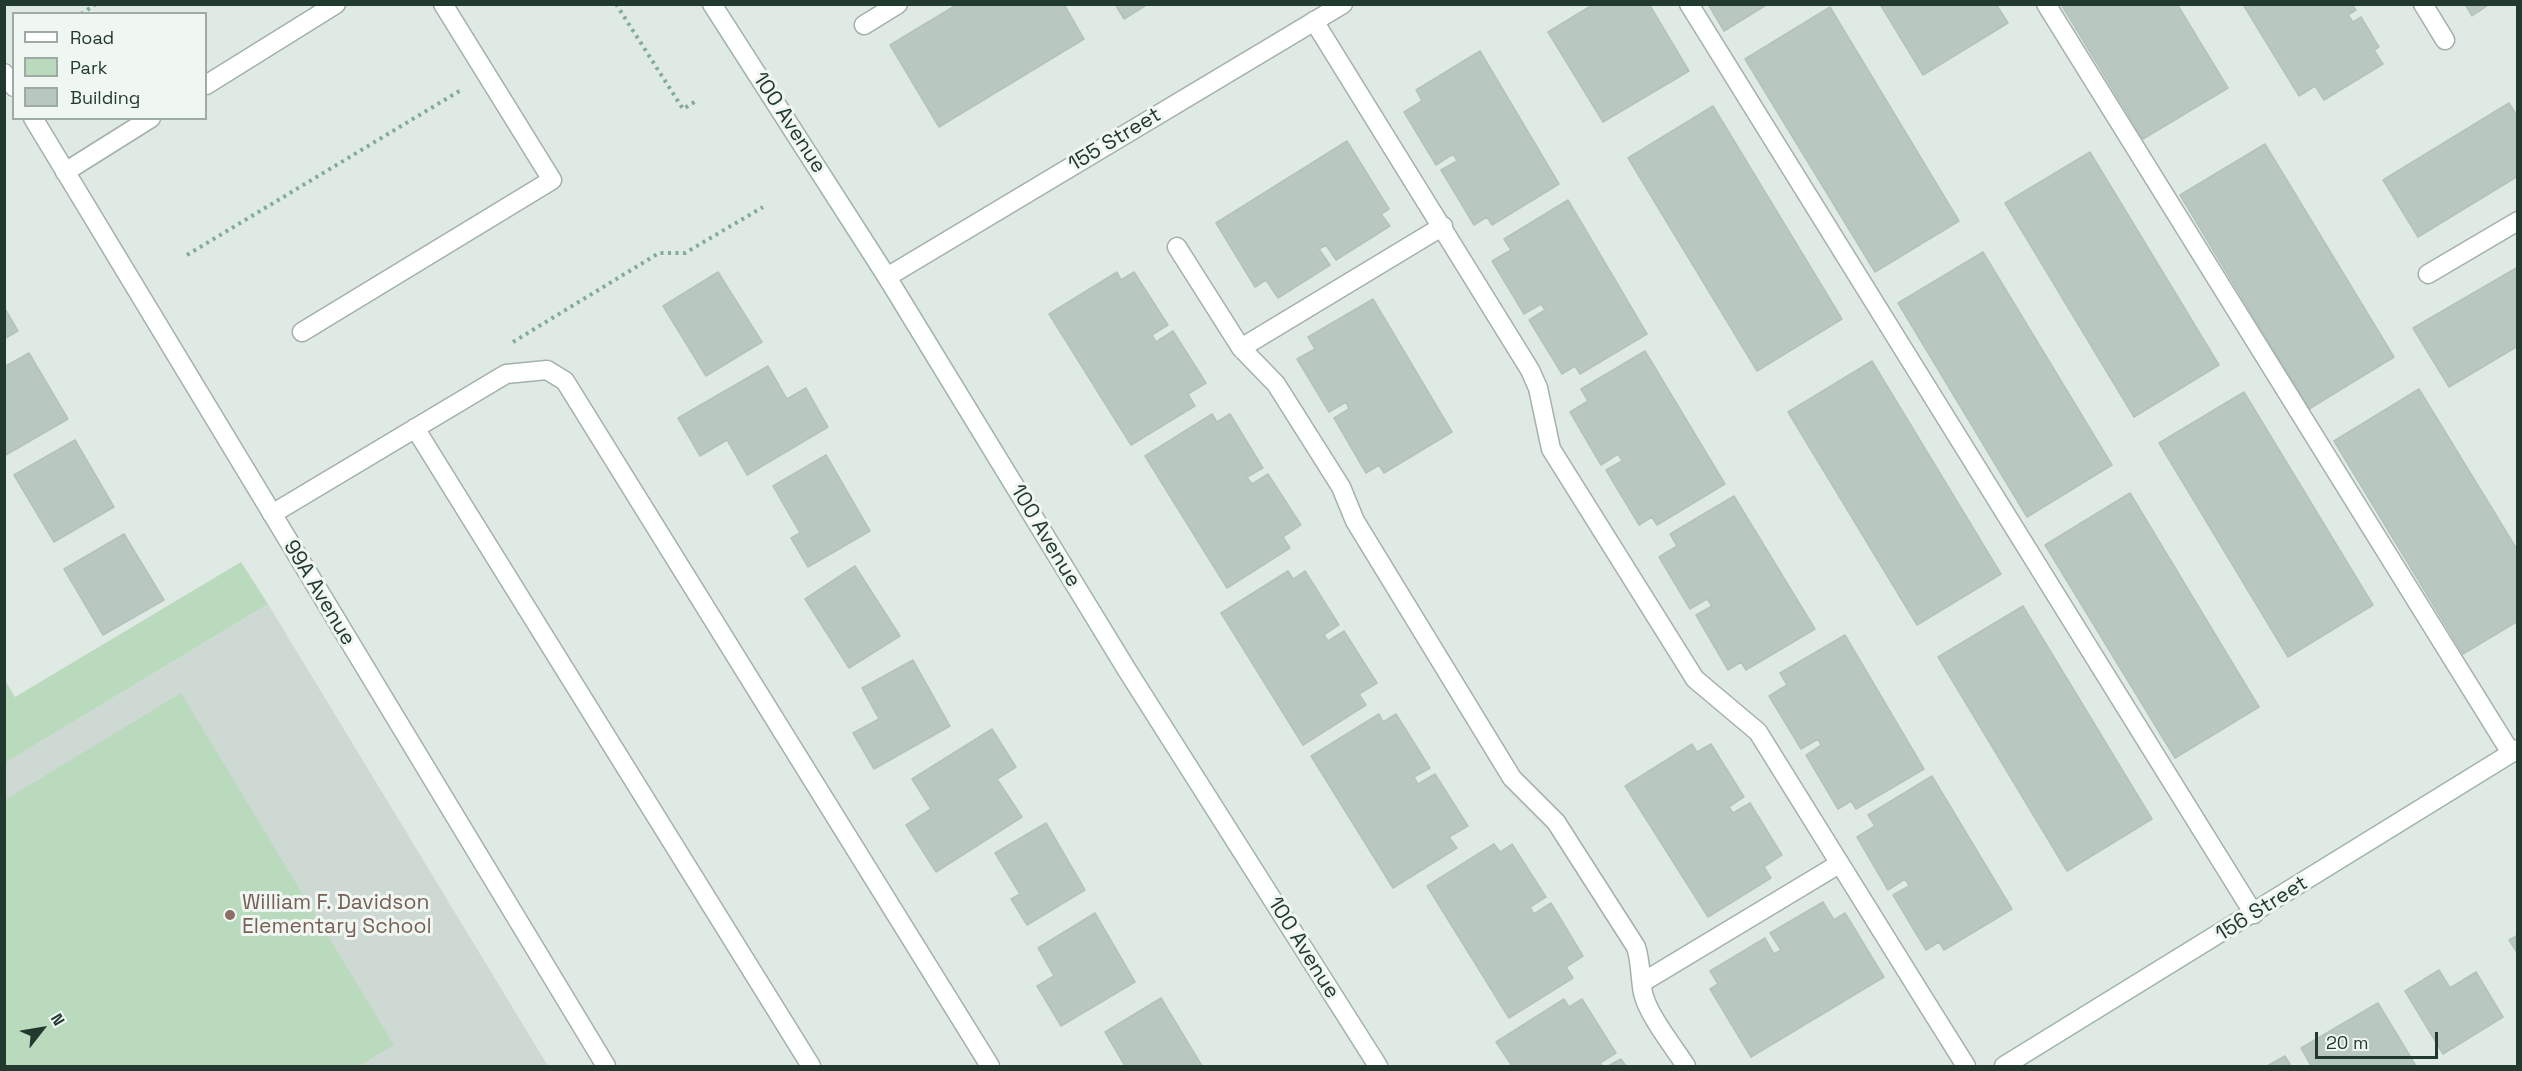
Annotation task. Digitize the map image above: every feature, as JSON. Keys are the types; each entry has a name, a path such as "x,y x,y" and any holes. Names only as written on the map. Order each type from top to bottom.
{"main road":[{"path":"207,84 336,4"},
{"path":"303,332 552,180 443,4"},
{"name":"100 Avenue","path":"712,4 887,277 1127,670 1378,1066"},
{"path":"864,25 898,4"},
{"name":"155 Street","path":"887,277 1343,4"},
{"path":"1689,4 2254,914"},
{"path":"2046,4 2514,751"},
{"path":"2423,4 2445,40"},
{"path":"1314,21 1443,226 1530,370 1538,388 1546,434 1557,459 1695,679 1758,732 1966,1066"},
{"name":"99A Avenue","path":"34,120 606,1066"},
{"path":"65,171 148,120"},
{"path":"2428,274 2517,221"},
{"path":"1241,348 1443,226"},
{"path":"1177,247 1241,348 1276,384 1341,487 1355,521 1512,778 1556,822 1636,947 1643,992 1648,1004 1686,1066"},
{"path":"272,514 506,374 548,370 565,381 990,1066"},
{"path":"415,428 811,1066"},
{"name":"156 Street","path":"2004,1066 2254,914 2514,751"},
{"path":"1643,982 1839,864"}],"path":[{"path":"616,4 683,109 696,101"},
{"path":"187,255 471,84"},
{"path":"510,344 659,253 685,253 763,207"}],"shaded area":[{"name":"William F. Davidson Elementary School","path":"268,604 548,1066 5,1066 5,763"}],"green space":[{"path":"241,562 268,604 5,763 5,680 15,697"},
{"path":"181,693 394,1045 359,1066 5,1066 5,800"}],"building":[{"path":"958,4 1064,4 1084,39 939,127 890,45"},
{"path":"1115,4 1148,4 1124,19"},
{"path":"1594,4 1649,4 1689,71 1603,122 1548,32"},
{"path":"1708,4 1768,4 1724,31"},
{"path":"1880,4 1996,4 2008,23 1923,75"},
{"path":"2061,4 2177,4 2228,88 2143,139"},
{"path":"2247,4 2352,4 2356,10 2348,15 2353,22 2361,17 2379,47 2374,50 2383,64 2324,100 2315,86 2299,96 2244,6"},
{"path":"2465,4 2490,4 2472,16"},
{"path":"1830,7 1959,221 1875,272 1745,59"},
{"path":"1480,51 1559,184 1492,225 1487,217 1474,225 1441,170 1457,161 1453,154 1436,165 1404,112 1422,101 1416,90"},
{"path":"2509,103 2518,117 2518,176 2418,237 2383,180"},
{"path":"1713,106 1842,319 1757,371 1628,158"},
{"path":"1347,141 1389,209 1381,214 1390,226 1336,260 1326,245 1319,249 1330,265 1278,298 1266,280 1255,287 1216,223"},
{"path":"2265,144 2394,357 2309,409 2180,195"},
{"path":"2090,152 2219,365 2134,417 2005,203"},
{"path":"1568,200 1647,334 1580,374 1575,366 1562,374 1529,320 1545,310 1541,304 1524,314 1492,261 1511,250 1504,239"},
{"path":"1983,252 2112,465 2027,517 1898,303"},
{"path":"2518,267 2518,346 2449,387 2413,328"},
{"path":"718,272 762,342 706,376 663,306"},
{"path":"1117,272 1121,280 1134,272 1168,325 1152,335 1156,342 1173,331 1206,383 1188,394 1195,406 1131,445 1049,314"},
{"path":"1373,299 1452,432 1384,473 1379,465 1366,473 1334,418 1349,409 1346,402 1329,412 1297,359 1315,349 1308,337"},
{"path":"4,307 18,331 4,339"},
{"path":"1645,351 1725,484 1657,525 1652,517 1639,525 1606,470 1622,461 1618,454 1601,465 1570,412 1588,401 1581,389"},
{"path":"29,353 68,419 4,456 4,367"},
{"path":"1872,361 2001,574 1917,625 1788,412"},
{"path":"768,366 787,399 806,388 828,427 747,475 727,440 700,456 678,418"},
{"path":"2419,389 2518,551 2518,621 2463,654 2334,441"},
{"path":"2244,392 2373,605 2288,657 2159,443"},
{"path":"1212,414 1217,422 1230,414 1263,468 1247,477 1252,484 1268,474 1301,525 1283,537 1290,548 1227,588 1145,456"},
{"path":"75,440 114,507 54,542 14,475"},
{"path":"826,455 870,531 808,567 791,538 800,533 773,486"},
{"path":"2130,493 2259,707 2175,758 2045,545"},
{"path":"1734,496 1815,629 1746,670 1741,662 1728,670 1696,615 1712,606 1707,599 1690,609 1659,557 1677,546 1670,534"},
{"path":"124,534 164,600 103,635 64,569"},
{"path":"855,566 900,636 849,668 805,599"},
{"path":"1288,571 1293,579 1305,571 1339,625 1324,635 1328,641 1344,631 1377,683 1359,694 1366,705 1303,745 1221,613"},
{"path":"2023,606 2152,819 2067,871 1938,657"},
{"path":"1845,635 1924,769 1856,809 1851,801 1838,809 1806,755 1821,745 1818,739 1801,749 1769,696 1787,685 1780,673"},
{"path":"913,660 950,726 874,769 853,733 879,719 862,688"},
{"path":"1379,714 1383,722 1396,714 1430,768 1414,777 1418,784 1435,774 1468,826 1449,837 1457,848 1393,888 1311,756"},
{"path":"992,729 1016,767 997,779 1022,817 936,872 906,825 931,809 912,779"},
{"path":"1692,744 1697,752 1711,744 1744,797 1729,807 1733,813 1750,803 1782,855 1764,867 1771,878 1708,917 1625,786"},
{"path":"1932,776 2012,909 1944,950 1939,942 1926,950 1893,895 1909,886 1905,879 1888,890 1857,837 1875,826 1868,815"},
{"path":"1046,823 1085,890 1027,925 1011,899 1020,894 995,853"},
{"path":"1494,844 1500,852 1512,844 1546,897 1530,907 1534,914 1551,903 1583,956 1566,967 1573,978 1509,1018 1427,886"},
{"path":"1823,902 1834,920 1845,913 1884,977 1751,1057 1710,989 1718,984 1710,971 1765,938 1774,954 1781,950 1770,933"},
{"path":"1095,913 1135,982 1061,1026 1037,986 1054,976 1038,948"},
{"path":"2518,935 2518,954 2509,940"},
{"path":"2439,970 2450,988 2476,972 2503,1017 2443,1054 2405,991"},
{"path":"1161,998 1202,1066 1125,1066 1105,1032"},
{"path":"1564,999 1569,1007 1582,999 1616,1053 1600,1063 1602,1066 1512,1066 1496,1042"},
{"path":"2378,1003 2416,1066 2311,1066 2301,1048"},
{"path":"2285,1056 2291,1066 2267,1066"},
{"path":"1621,1059 1626,1066 1608,1066"}],"place":[{"name":"William F. Davidson Elementary School","path":"230,915"}]}
